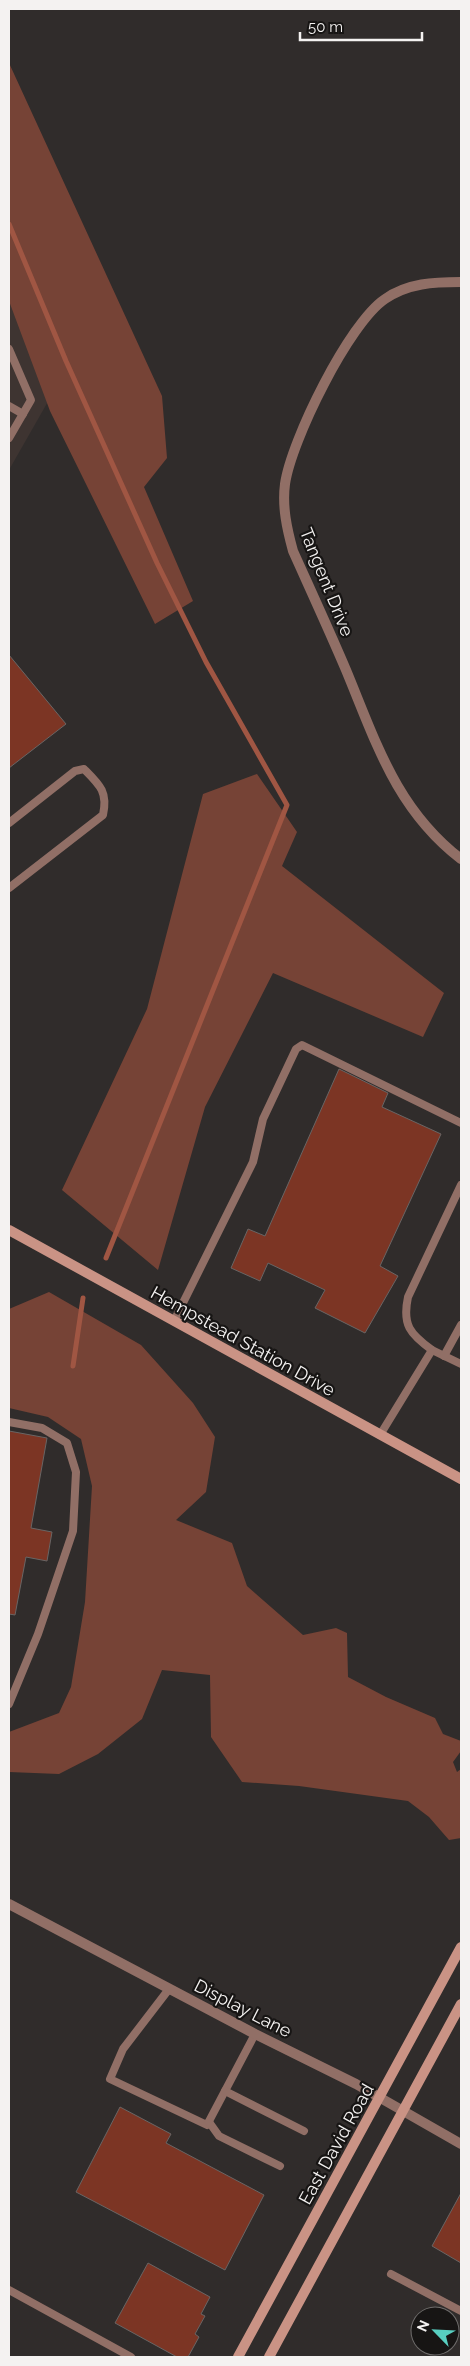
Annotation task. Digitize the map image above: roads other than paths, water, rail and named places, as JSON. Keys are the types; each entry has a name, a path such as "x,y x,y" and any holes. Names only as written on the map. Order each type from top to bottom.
{"street":[{"name":"Tangent Drive","path":"461,282 435,282 400,290 385,299 363,318 301,431 288,470 284,503 286,522 294,551 384,763 407,804 424,826 461,858"},
{"name":"Hempstead Station Drive","path":"9,1230 461,1479"},
{"name":"Display Lane","path":"9,1904 255,2034 281,2045 461,2144"},
{"name":"East David Road","path":"238,2357 461,1947"},
{"path":"269,2357 461,2004"}],"lane":[{"path":"9,349 31,400 9,438"},
{"path":"9,406 23,414"},
{"path":"9,823 75,771 84,769 100,785 106,802 103,815 9,888"},
{"path":"174,1321 253,1162 263,1119 296,1049 302,1045 336,1060 461,1122"},
{"path":"461,1185 408,1297 404,1313 406,1325 418,1340 432,1350 461,1364"},
{"path":"444,1356 461,1325"},
{"path":"380,1435 432,1350"},
{"path":"9,1422 42,1428 67,1443 76,1472 73,1531 38,1634 9,1704"},
{"path":"169,1989 123,2049 110,2079 207,2125 255,2034"},
{"path":"225,2091 304,2131"},
{"path":"208,2122 219,2136 280,2166"},
{"path":"391,2274 461,2311"},
{"path":"9,2290 132,2357"}],"waterway":[{"path":"9,224 66,361 157,563 206,662 287,805 106,1258"},
{"path":"73,1366 83,1298"}]}
